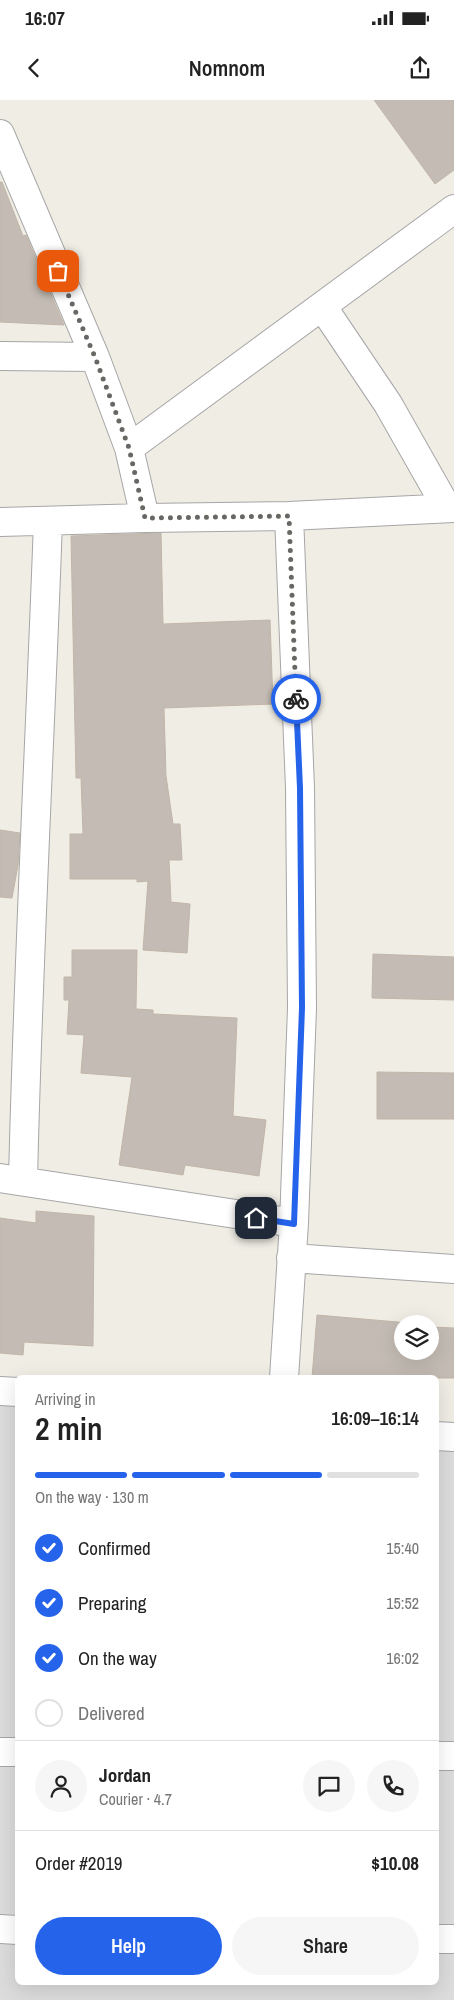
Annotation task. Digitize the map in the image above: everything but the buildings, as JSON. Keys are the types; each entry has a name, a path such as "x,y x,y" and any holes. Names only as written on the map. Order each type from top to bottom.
{"street":[{"path":"0,134 95,357 129,448 145,518"},
{"path":"129,448 454,209"},
{"path":"0,522 289,516 450,508 388,404 322,306"},
{"path":"0,356 95,357"},
{"path":"284,1375 294,1224 302,998 300,788 289,516"},
{"path":"48,522 39,775 27,1020 11,1180 294,1224"},
{"path":"291,1258 454,1269"},
{"path":"0,1391 15,1392"},
{"path":"439,1436 454,1437"},
{"path":"0,1752 15,1752"},
{"path":"439,1756 454,1756"},
{"path":"0,1930 15,1930"},
{"path":"439,1939 454,1939"}],"shaded area":[{"path":"0,1397 15,1397 15,1985 439,1985 439,1437 454,1438 454,2000 0,2000"}],"way so far":[{"path":"58,271 95,357 129,448 145,518 289,516 296,699"}],"route":[{"path":"256,1218 294,1224 302,1008 300,788 296,699"}]}
